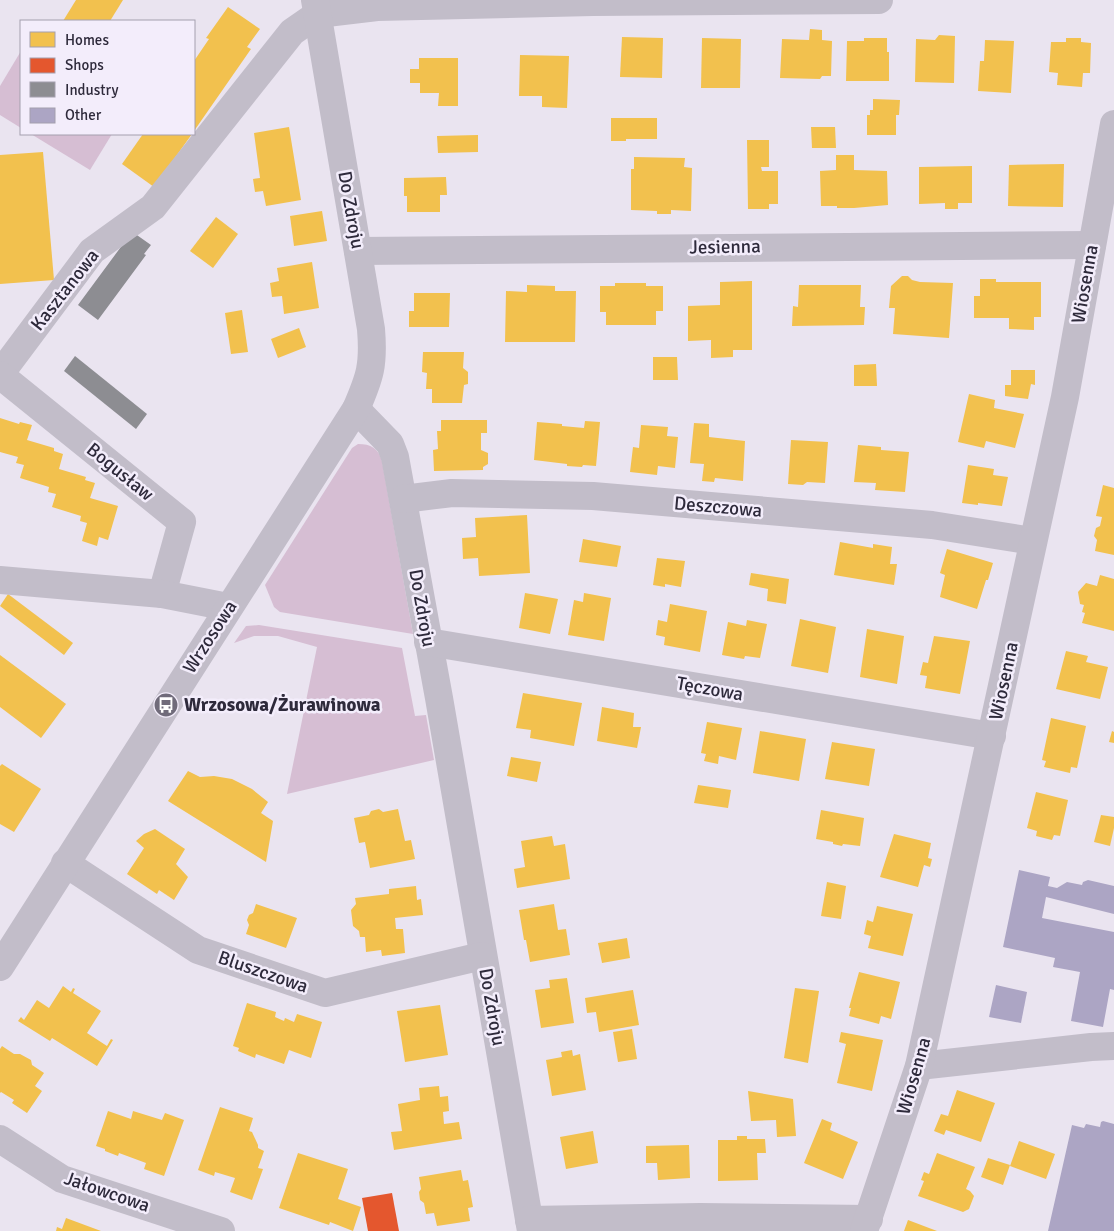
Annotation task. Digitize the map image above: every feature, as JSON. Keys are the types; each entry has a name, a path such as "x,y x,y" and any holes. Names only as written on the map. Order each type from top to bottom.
{"street":[{"path":"316,7 593,1 879,0"},
{"name":"Do Zdroju","path":"316,7 371,329 373,352 369,379 356,409 390,444 395,457 530,1226"},
{"name":"Kasztanowa","path":"0,375 92,251 153,207 292,32 316,7"},
{"name":"Wiosenna","path":"866,1225 919,1066 1065,397 1114,124"},
{"name":"Jesienna","path":"358,251 1092,245"},
{"name":"Bogusław","path":"0,375 182,522 162,594"},
{"name":"Wrzosowa","path":"0,967 356,409"},
{"name":"Deszczowa","path":"403,499 452,493 593,496 932,525 1033,541"},
{"path":"0,580 162,594 228,607"},
{"name":"Tęczowa","path":"428,642 992,736"},
{"name":"Bluszczowa","path":"65,863 198,950 325,992 482,956"},
{"path":"919,1066 1114,1046"},
{"name":"Jałowcowa","path":"0,1139 62,1179 221,1231"},
{"path":"530,1226 700,1217 866,1225"}],"shaded area":[{"path":"20,53 20,127 0,115 0,86"},
{"path":"33,135 111,135 90,170"},
{"path":"358,444 373,448 382,461 413,634 280,612 274,607 265,585 352,448"},
{"path":"259,625 402,648 415,716 426,715 434,760 287,794 317,647 278,636 254,636 234,643 246,626"}],"building: Homes":[{"path":"76,0 123,0 111,20 64,20"},
{"path":"228,7 260,29 247,47 251,49 195,130 195,60 209,39 206,38"},
{"path":"810,29 822,30 822,40 832,41 831,76 822,76 820,79 780,78 782,39 809,40"},
{"path":"939,35 955,36 954,83 915,82 916,39 935,40"},
{"path":"622,37 663,38 662,78 620,77"},
{"path":"702,38 741,39 740,88 701,88"},
{"path":"864,38 887,38 889,81 846,81 847,41 864,41"},
{"path":"1066,38 1081,38 1081,42 1091,43 1090,73 1083,73 1082,87 1057,85 1058,73 1049,72 1051,42 1066,42"},
{"path":"985,40 1014,41 1011,93 978,91 980,61 984,61"},
{"path":"520,55 569,56 567,108 542,107 542,96 519,96"},
{"path":"419,58 458,58 458,106 438,106 439,93 420,93 420,83 410,83 410,69 419,69"},
{"path":"873,99 900,100 899,115 896,115 896,135 867,135 867,115 870,115 870,110 873,110"},
{"path":"611,118 657,118 657,139 611,141"},
{"path":"289,127 301,200 266,206 263,191 255,192 253,179 260,178 254,133"},
{"path":"811,127 835,127 836,148 812,148"},
{"path":"142,135 191,135 154,187 122,164"},
{"path":"478,135 478,152 438,153 437,136"},
{"path":"747,140 769,140 769,167 761,167 762,171 778,171 778,204 769,204 769,209 748,209"},
{"path":"43,152 54,280 0,284 0,155"},
{"path":"836,155 854,155 854,170 887,171 888,205 854,208 821,206 820,171 836,170"},
{"path":"634,157 685,158 684,167 692,168 691,211 671,210 671,214 657,214 657,211 631,210 631,169 634,169"},
{"path":"1064,164 1063,207 1008,206 1009,165"},
{"path":"972,166 972,203 958,203 958,209 945,209 945,203 919,204 919,167"},
{"path":"446,177 447,195 440,195 440,212 407,212 407,196 404,196 404,178"},
{"path":"322,211 327,241 294,246 290,216"},
{"path":"216,217 238,234 213,268 190,251"},
{"path":"312,262 319,308 284,314 282,296 272,297 270,283 279,281 277,268"},
{"path":"902,276 908,276 912,280 920,282 953,283 949,338 893,334 895,308 889,308 891,286"},
{"path":"980,279 996,279 996,282 1041,282 1041,317 1034,317 1034,330 1009,329 1009,318 974,318 974,296 980,296"},
{"path":"752,281 752,350 733,350 733,357 711,358 711,340 688,341 688,306 720,305 720,282"},
{"path":"615,283 646,283 646,286 663,286 663,311 656,311 656,325 606,325 606,312 600,312 600,286 615,286"},
{"path":"527,285 555,286 555,291 576,291 575,342 505,342 506,291 527,292"},
{"path":"799,285 861,285 860,307 865,307 864,325 792,326 793,306 798,307"},
{"path":"414,293 450,293 449,327 409,327 409,311 414,311"},
{"path":"242,310 248,352 231,354 225,313"},
{"path":"299,328 306,347 278,358 271,339"},
{"path":"423,352 464,352 463,368 468,372 468,384 464,385 462,403 432,403 432,389 426,389 427,373 422,372"},
{"path":"653,357 677,357 678,380 653,380"},
{"path":"876,364 877,386 854,386 854,365"},
{"path":"1011,370 1035,370 1035,385 1031,384 1028,399 1005,396 1005,385 1011,385"},
{"path":"969,394 995,400 994,408 1024,414 1015,448 986,441 984,448 958,442"},
{"path":"0,418 19,424 20,422 32,425 27,440 54,448 54,451 63,454 59,469 86,477 85,480 95,483 90,498 118,506 108,540 99,537 97,546 82,541 87,523 80,521 81,516 52,507 56,494 48,492 49,487 20,478 24,465 16,463 18,457 0,452"},
{"path":"441,420 487,420 487,433 481,433 481,450 488,453 488,464 483,467 483,470 434,471 433,450 438,449 437,431 441,431"},
{"path":"585,421 600,422 596,466 567,466 567,464 534,460 537,422 584,428"},
{"path":"694,423 709,424 709,437 745,441 743,481 715,478 714,482 702,481 704,464 690,463"},
{"path":"641,425 668,427 667,436 678,437 675,468 658,466 657,475 630,472 633,447 639,448"},
{"path":"791,440 828,442 825,483 788,484"},
{"path":"858,445 881,447 881,450 909,452 905,492 875,490 876,483 854,482"},
{"path":"968,465 994,469 993,475 1008,477 1002,506 962,503"},
{"path":"1103,485 1114,488 1114,555 1095,551 1097,540 1094,536 1096,528 1100,526 1102,517 1096,516"},
{"path":"527,515 530,573 479,576 478,558 463,559 462,538 476,537 475,518"},
{"path":"583,539 621,546 617,567 579,562"},
{"path":"840,542 873,548 873,544 892,547 890,564 897,564 894,585 834,575"},
{"path":"947,549 993,563 977,609 940,597 945,575 940,573"},
{"path":"657,558 685,561 681,587 665,584 665,587 653,585"},
{"path":"751,573 789,579 786,604 767,601 768,589 749,585"},
{"path":"1100,575 1114,579 1114,631 1082,623 1085,613 1082,612 1084,605 1080,604 1078,592 1086,583 1097,586"},
{"path":"525,593 558,599 550,634 519,628"},
{"path":"584,593 611,598 604,641 568,635 574,600 583,602"},
{"path":"8,594 73,643 64,655 0,606"},
{"path":"670,604 707,611 700,652 664,645 665,637 656,635 658,620 667,622"},
{"path":"800,619 836,627 828,673 791,666"},
{"path":"747,620 767,624 760,658 745,656 744,659 722,655 728,622 746,626"},
{"path":"867,629 904,636 897,684 860,677"},
{"path":"934,636 970,641 960,694 925,688 927,676 920,675 923,662 928,663"},
{"path":"1066,651 1088,656 1086,662 1108,667 1100,699 1056,689"},
{"path":"0,655 66,704 41,738 0,707"},
{"path":"523,693 582,703 574,746 530,738 531,730 516,728"},
{"path":"602,707 634,713 633,727 641,727 637,748 597,741"},
{"path":"1051,718 1086,726 1077,768 1071,767 1070,773 1044,767 1046,761 1042,760"},
{"path":"707,722 742,728 736,760 719,756 718,764 704,761 706,754 701,753"},
{"path":"760,731 806,739 799,781 753,773"},
{"path":"1112,731 1114,732 1114,743 1109,742"},
{"path":"832,742 875,749 869,786 825,779"},
{"path":"511,757 541,762 537,782 507,776"},
{"path":"2,764 41,789 14,832 0,824 0,766"},
{"path":"188,771 200,777 214,776 232,779 252,789 268,802 261,813 273,821 266,862 168,801"},
{"path":"698,785 731,790 728,808 694,803"},
{"path":"1036,792 1068,800 1060,836 1054,835 1052,840 1036,836 1037,831 1027,828"},
{"path":"379,809 383,812 398,809 405,841 411,840 415,859 370,868 365,842 359,843 354,818 369,815 371,811"},
{"path":"821,810 864,818 860,846 843,844 842,846 833,844 833,842 816,839"},
{"path":"1101,815 1114,817 1114,828 1110,846 1094,842"},
{"path":"155,829 185,849 176,864 188,877 174,900 159,890 157,894 127,874 144,848 136,841 144,834"},
{"path":"894,834 931,843 928,858 932,859 930,867 924,865 918,887 880,877"},
{"path":"552,836 554,846 565,844 570,879 517,888 514,869 525,867 521,841"},
{"path":"827,882 846,886 841,919 821,916"},
{"path":"416,886 417,900 421,899 423,915 395,918 396,929 403,929 405,953 382,956 381,950 366,952 365,937 360,937 359,931 353,926 351,910 356,904 355,898 389,894 389,889"},
{"path":"256,904 297,918 286,948 246,934 249,925 247,920 249,915 253,913"},
{"path":"554,904 558,930 566,929 570,955 530,962 519,910"},
{"path":"877,906 913,914 903,956 868,948 871,936 864,934 867,920 873,922"},
{"path":"627,938 630,958 602,963 598,943"},
{"path":"859,972 900,982 891,1019 881,1016 879,1024 849,1016 851,1008 849,1008"},
{"path":"567,978 574,1023 541,1028 535,990 550,988 549,980"},
{"path":"63,986 71,992 73,988 75,989 73,993 101,1011 87,1033 107,1046 111,1039 113,1040 97,1066 52,1038 50,1041 18,1021 21,1017 24,1020 37,1000 49,1008"},
{"path":"795,988 819,991 808,1063 784,1058"},
{"path":"633,990 639,1025 599,1032 596,1012 587,1013 585,998"},
{"path":"247,1003 276,1012 275,1017 284,1021 285,1018 294,1022 297,1014 322,1022 311,1058 289,1050 284,1064 256,1054 255,1058 238,1051 239,1048 233,1046"},
{"path":"440,1005 448,1055 405,1062 397,1011"},
{"path":"632,1029 637,1059 618,1062 613,1032"},
{"path":"841,1032 883,1040 872,1091 837,1083 846,1044 839,1042"},
{"path":"2,1046 14,1054 20,1054 31,1060 32,1065 44,1073 35,1086 42,1091 27,1113 12,1103 14,1100 0,1093 0,1049"},
{"path":"572,1050 573,1056 580,1054 586,1090 552,1096 546,1060 562,1057 561,1052"},
{"path":"439,1086 440,1097 448,1096 449,1111 443,1112 444,1124 459,1122 462,1139 394,1150 391,1132 402,1131 398,1104 420,1100 419,1088"},
{"path":"957,1090 995,1103 981,1142 946,1130 944,1135 934,1131 941,1114 948,1116"},
{"path":"748,1091 793,1099 796,1136 777,1137 776,1120 751,1121"},
{"path":"220,1107 253,1118 249,1131 252,1132 258,1148 264,1151 258,1168 263,1169 252,1200 230,1192 235,1178 215,1172 214,1176 198,1170"},
{"path":"108,1111 131,1119 133,1111 162,1120 165,1113 184,1120 164,1176 144,1169 146,1163 119,1153 118,1156 96,1146"},
{"path":"822,1119 832,1123 830,1130 858,1142 843,1179 804,1163"},
{"path":"593,1131 598,1163 566,1169 560,1137"},
{"path":"737,1136 747,1136 747,1139 765,1139 766,1153 757,1153 758,1180 718,1181 718,1140 737,1140"},
{"path":"1019,1141 1055,1154 1046,1179 1010,1166"},
{"path":"689,1145 690,1178 658,1180 657,1163 646,1163 646,1146"},
{"path":"298,1153 348,1169 338,1199 361,1207 353,1231 330,1222 329,1225 279,1208"},
{"path":"937,1153 975,1167 966,1189 974,1196 969,1209 963,1212 918,1196 924,1181 921,1180 924,1172 929,1174"},
{"path":"988,1158 1010,1165 1003,1185 981,1177"},
{"path":"461,1170 463,1181 468,1180 473,1207 468,1208 470,1221 437,1226 434,1213 426,1214 424,1203 420,1200 419,1177"},
{"path":"66,1218 101,1231 56,1231 57,1227 62,1229"},
{"path":"908,1220 937,1231 904,1231"}],"building: Shops":[{"path":"392,1193 399,1231 368,1231 362,1198"}],"building: Industry":[{"path":"134,233 151,245 144,254 146,255 98,320 78,305 126,240"},
{"path":"75,356 147,414 136,429 64,371"}],"building: Other":[{"path":"1019,870 1050,877 1048,886 1057,888 1067,882 1082,885 1083,882 1088,880 1114,886 1114,914 1046,897 1042,918 1114,932 1114,990 1110,989 1103,1027 1071,1021 1080,972 1053,967 1055,958 1003,947"},
{"path":"996,985 1027,992 1021,1023 989,1017"},
{"path":"1103,1121 1114,1124 1114,1231 1048,1231 1072,1125 1084,1128 1086,1124 1100,1127"}],"place":[{"name":"Wrzosowa/Żurawinowa","path":"166,705"}]}
